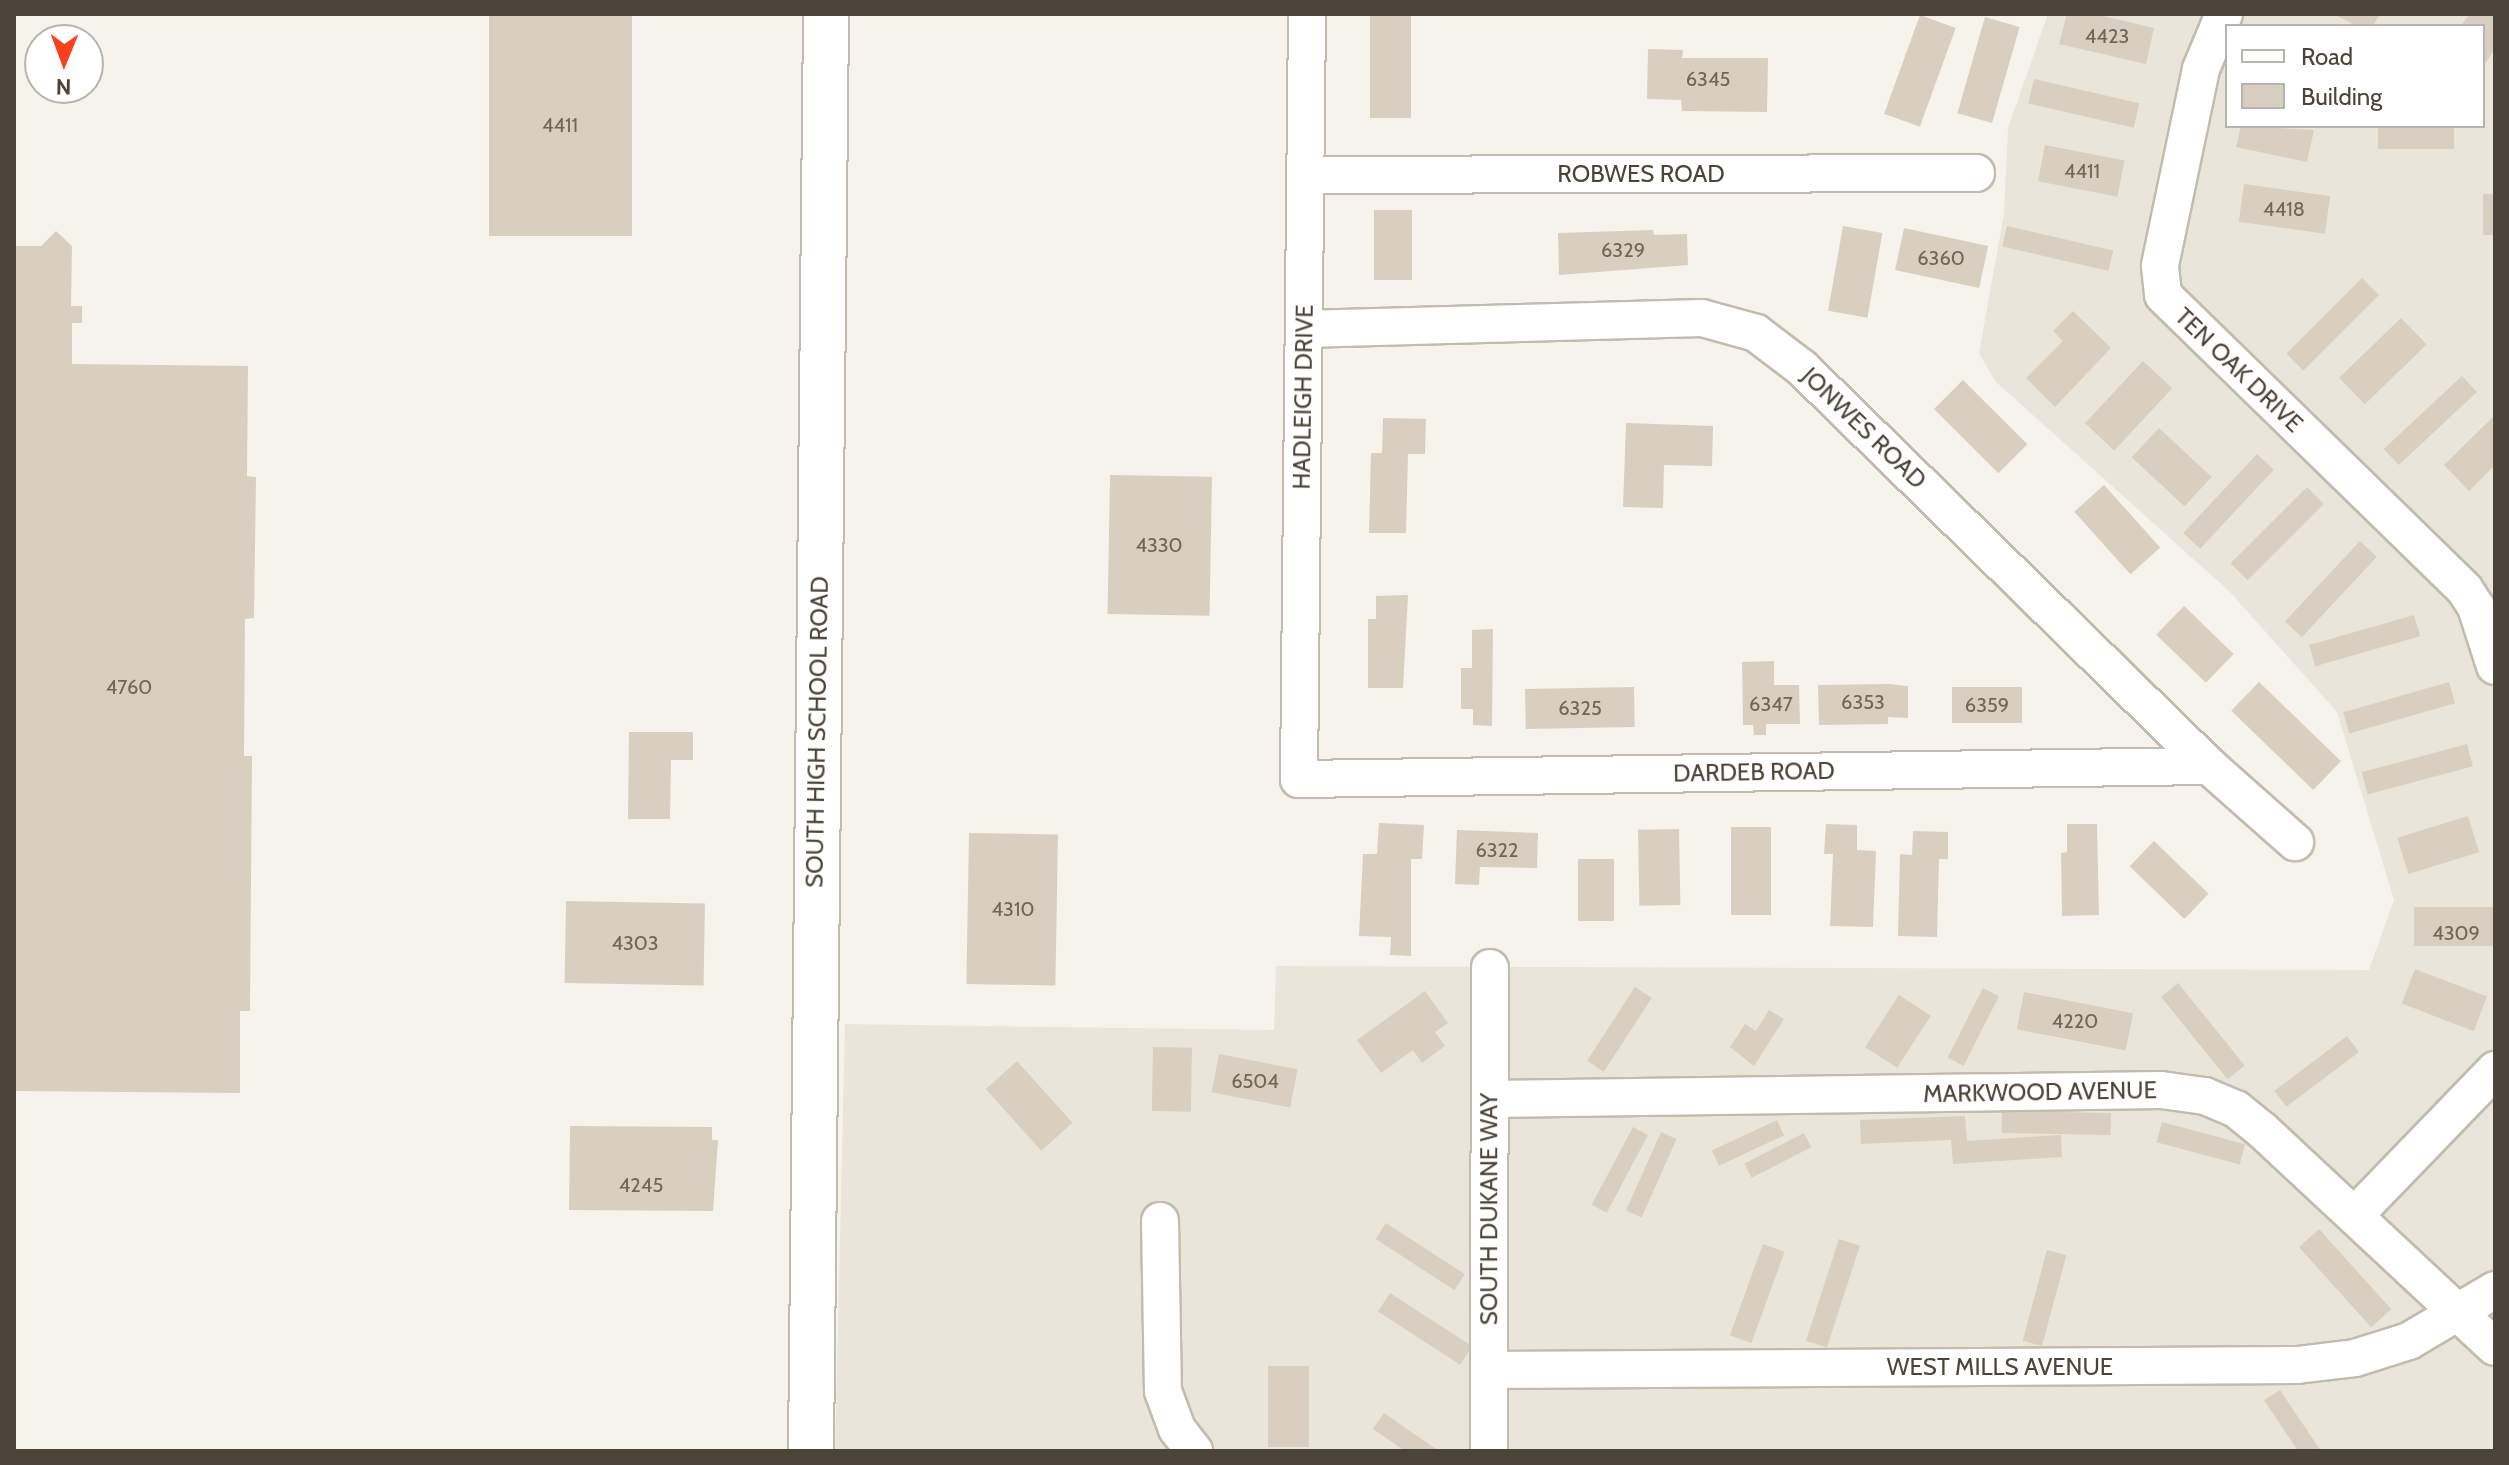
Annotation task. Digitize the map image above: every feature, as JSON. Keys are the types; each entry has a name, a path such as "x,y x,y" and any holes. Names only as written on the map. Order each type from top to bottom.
{"street":[{"name":"SOUTH HIGH SCHOOL ROAD","path":"811,1451 826,14"},
{"name":"HADLEIGH DRIVE","path":"1299,779 1307,14"},
{"name":"TEN OAK DRIVE","path":"2224,14 2201,69 2160,266 2163,295 2465,590 2476,607 2495,666"},
{"name":"ROBWES ROAD","path":"1306,175 1976,173"},
{"name":"JONWES ROAD","path":"1304,329 1702,318 1756,333 1813,379 2209,766 2295,842"},
{"name":"DARDEB ROAD","path":"1299,779 2209,766"},
{"name":"SOUTH DUKANE WAY","path":"1489,1451 1490,968"},
{"path":"2355,1215 2495,1070"},
{"name":"MARKWOOD AVENUE","path":"1490,1099 2183,1091 2236,1109 2355,1215 2495,1347"},
{"path":"1160,1221 1163,1391 1171,1417 1194,1451"},
{"name":"WEST MILLS AVENUE","path":"1489,1370 2297,1365 2355,1358 2396,1345 2495,1290"}],"shaded area":[{"path":"2048,14 2495,14 2495,1451 835,1451 845,1024 1274,1030 1276,966 2369,970 2394,900 2337,712 2230,592 1995,381 1979,353 2004,214 2008,128"}],"building":[{"path":"489,14 632,14 632,236 489,236"},
{"path":"1370,14 1411,14 1411,118 1370,118"},
{"path":"2067,14 2095,14 2154,28 2146,64 2059,44"},
{"path":"2333,14 2380,14 2374,24 2353,24"},
{"path":"2469,14 2495,14 2495,48 2485,64 2485,24 2462,24"},
{"path":"1920,15 1956,28 1920,127 1884,114"},
{"path":"1985,17 2020,27 1992,123 1957,113"},
{"path":"1648,49 1683,50 1682,58 1768,58 1767,112 1682,111 1681,100 1647,99"},
{"path":"2034,79 2139,103 2134,128 2028,103"},
{"path":"2241,128 2314,130 2307,162 2236,147"},
{"path":"2378,128 2454,128 2454,149 2378,149"},
{"path":"2045,145 2125,160 2117,197 2038,181"},
{"path":"2244,184 2330,196 2325,234 2239,222"},
{"path":"2483,194 2495,194 2495,235 2483,235"},
{"path":"1374,210 1412,210 1412,280 1374,280"},
{"path":"1843,226 1882,233 1867,318 1828,311"},
{"path":"2007,226 2113,251 2108,271 2002,246"},
{"path":"1904,228 1988,246 1979,288 1895,270"},
{"path":"1653,230 1654,235 1687,234 1688,265 1559,275 1558,233"},
{"path":"56,231 72,246 71,306 82,306 82,323 72,323 72,364 248,366 247,476 256,477 254,618 245,619 244,756 252,756 250,1011 240,1011 240,1093 14,1091 14,246 41,246"},
{"path":"2362,278 2379,295 2303,371 2286,354"},
{"path":"2073,311 2111,348 2055,407 2026,378 2063,341 2053,331"},
{"path":"2401,318 2427,345 2365,404 2339,378"},
{"path":"2143,361 2172,388 2114,450 2085,423"},
{"path":"2462,376 2477,392 2399,465 2384,449"},
{"path":"1963,380 2027,444 1998,473 1934,409"},
{"path":"2495,415 2495,465 2469,491 2444,465"},
{"path":"1383,418 1426,419 1425,454 1408,454 1406,533 1369,533 1371,453 1382,453"},
{"path":"1626,423 1713,426 1712,466 1664,465 1663,508 1623,507"},
{"path":"2159,428 2212,477 2184,506 2132,457"},
{"path":"2257,454 2274,470 2200,549 2183,533"},
{"path":"1110,475 1212,477 1210,616 1108,614"},
{"path":"2104,485 2160,547 2130,574 2074,512"},
{"path":"2307,487 2324,504 2248,580 2231,563"},
{"path":"2360,541 2377,557 2302,637 2285,621"},
{"path":"1408,595 1403,688 1368,688 1368,619 1376,619 1376,596"},
{"path":"2184,606 2234,654 2206,683 2156,635"},
{"path":"2414,615 2420,636 2315,666 2309,645"},
{"path":"1493,629 1492,726 1473,725 1473,709 1461,709 1461,668 1472,668 1472,630"},
{"path":"1774,661 1774,685 1799,685 1800,724 1766,724 1766,735 1754,735 1753,725 1743,725 1742,662"},
{"path":"2259,682 2341,761 2313,790 2231,711"},
{"path":"2449,682 2455,703 2349,733 2343,712"},
{"path":"1818,685 1908,686 1908,718 1888,717 1888,724 1819,725"},
{"path":"1634,687 1635,727 1526,729 1525,689"},
{"path":"1952,687 2022,687 2022,723 1952,723"},
{"path":"629,732 693,732 693,760 671,760 670,819 628,819"},
{"path":"2467,744 2473,766 2368,794 2362,772"},
{"path":"2468,816 2479,852 2408,874 2397,838"},
{"path":"1379,823 1424,825 1422,859 1411,859 1411,956 1390,955 1391,937 1359,936 1363,854 1377,854"},
{"path":"1826,824 1857,825 1857,850 1876,851 1873,927 1830,926 1833,854 1824,854"},
{"path":"2067,824 2097,824 2099,915 2062,916 2061,853 2067,852"},
{"path":"1731,827 1771,827 1771,915 1731,915"},
{"path":"1679,829 1680,905 1639,906 1638,830"},
{"path":"1457,830 1538,833 1537,868 1480,867 1479,885 1455,884"},
{"path":"1913,831 1948,832 1948,859 1939,859 1937,937 1898,936 1900,854 1912,855"},
{"path":"969,833 1058,835 1055,986 966,984"},
{"path":"2154,841 2209,894 2184,919 2130,866"},
{"path":"1578,859 1614,859 1614,921 1578,921"},
{"path":"566,901 705,903 704,985 565,983"},
{"path":"2414,907 2495,907 2495,946 2414,946"},
{"path":"2415,969 2487,997 2474,1031 2402,1004"},
{"path":"2178,983 2245,1065 2228,1079 2161,997"},
{"path":"1635,987 1652,998 1604,1072 1587,1061"},
{"path":"1983,988 1999,996 1964,1066 1948,1057"},
{"path":"1425,991 1448,1023 1435,1032 1445,1046 1422,1063 1413,1050 1381,1073 1357,1040"},
{"path":"2024,992 2133,1013 2126,1050 2017,1029"},
{"path":"1899,995 1931,1016 1897,1068 1865,1047"},
{"path":"1769,1010 1784,1019 1754,1066 1730,1047 1745,1024 1756,1031"},
{"path":"2347,1036 2359,1052 2286,1107 2274,1091"},
{"path":"1153,1047 1192,1048 1191,1112 1152,1111"},
{"path":"1219,1054 1298,1069 1290,1108 1212,1092"},
{"path":"1017,1061 1073,1123 1041,1151 986,1089"},
{"path":"2002,1111 2111,1113 2111,1135 2002,1133"},
{"path":"1965,1116 1967,1141 2061,1135 2062,1157 1953,1164 1951,1140 1861,1144 1860,1120"},
{"path":"1777,1120 1784,1135 1719,1166 1712,1150"},
{"path":"2162,1122 2245,1144 2240,1165 2157,1142"},
{"path":"570,1126 712,1127 712,1140 718,1140 713,1211 569,1210"},
{"path":"1633,1127 1648,1135 1607,1213 1592,1205"},
{"path":"1661,1132 1677,1139 1642,1217 1626,1211"},
{"path":"1804,1133 1811,1147 1752,1178 1744,1163"},
{"path":"1386,1223 1465,1274 1454,1290 1376,1239"},
{"path":"2319,1229 2391,1309 2371,1327 2299,1247"},
{"path":"1839,1239 1860,1246 1827,1348 1806,1341"},
{"path":"1763,1244 1785,1252 1751,1343 1730,1335"},
{"path":"2047,1250 2066,1255 2042,1346 2023,1341"},
{"path":"1390,1293 1472,1346 1460,1365 1378,1311"},
{"path":"1268,1366 1309,1366 1309,1447 1268,1447"},
{"path":"2280,1390 2321,1451 2298,1451 2264,1400"},
{"path":"1384,1413 1439,1451 1405,1451 1373,1429"}]}
